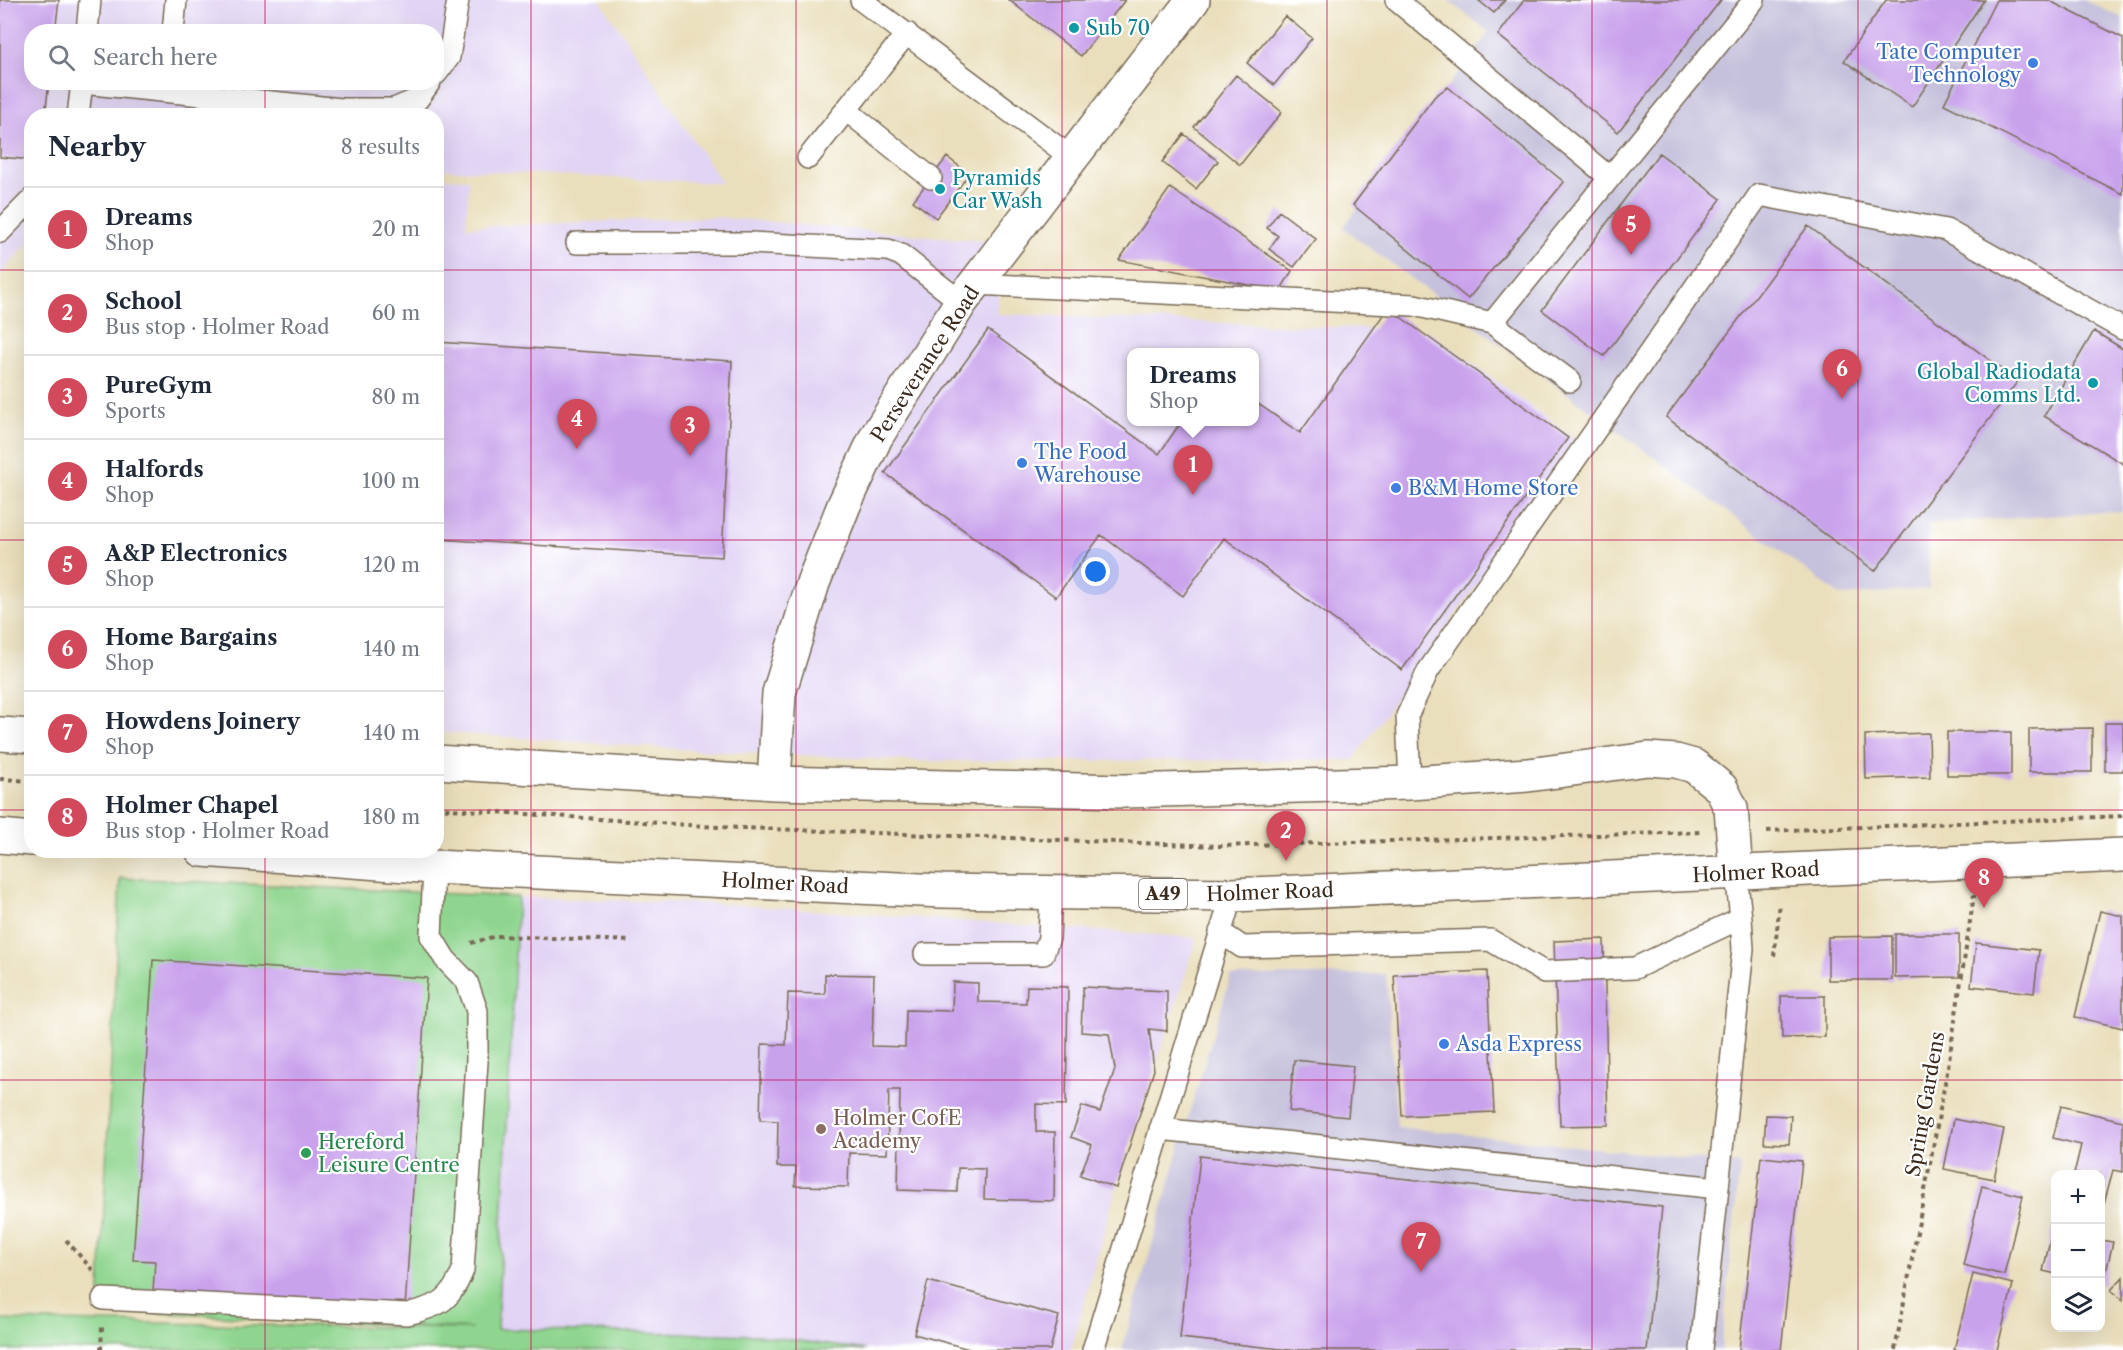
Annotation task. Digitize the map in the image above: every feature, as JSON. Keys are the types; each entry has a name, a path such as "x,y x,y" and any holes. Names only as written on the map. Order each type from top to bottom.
{"main road":[{"name":"Perseverance Road","path":"774,783 779,693 813,583 844,505 876,437 968,293 1193,0"},
{"path":"0,734 24,736"},
{"path":"444,762 774,783 1124,791 1410,783 1528,775 1648,759 1676,761 1694,766 1721,788 1731,808 1736,873"},
{"path":"0,836 24,838"},
{"name":"Holmer Road","path":"311,858 434,867 942,891 1232,895 2123,855"}],"lane":[{"path":"88,24 90,0"},
{"path":"174,24 176,0"},
{"path":"444,64 449,57 458,0"},
{"path":"861,0 1072,158"},
{"path":"1396,0 1609,177"},
{"path":"1492,323 1754,0"},
{"path":"808,158 907,33"},
{"path":"79,108 81,90"},
{"path":"191,90 334,108"},
{"path":"396,108 418,99 424,90"},
{"path":"846,110 931,178"},
{"path":"1410,783 1407,716 1428,671 1759,195 1946,230 2123,329"},
{"path":"0,232 24,207"},
{"path":"578,243 750,243 888,250 968,293 1414,305 1492,323 1570,381"},
{"path":"104,1299 408,1314 435,1307 455,1291 463,1270 477,1062 477,1011 467,982 445,959 431,936 434,867"},
{"path":"1701,1350 1743,949 1736,873"},
{"path":"926,954 1043,954 1049,938 1051,892"},
{"path":"1093,1350 1232,895"},
{"path":"1220,932 1242,947 1490,940 1544,972 1635,968 1741,918"},
{"path":"1160,1129 1718,1188"}],"path":[{"path":"0,779 24,780"},
{"path":"444,809 718,827 1219,846 1802,830 2123,816"},
{"name":"Spring Gardens","path":"1895,1350 1948,1066 1979,862"},
{"path":"445,959 471,943 496,936 632,941"}],"shaded area":[{"path":"0,0 600,0 722,183 444,169 444,108 24,108 24,248 0,274"},
{"path":"1448,0 2083,0 2123,18 2123,511 1928,524 1929,589 1841,596 1343,228 1489,32"},
{"path":"444,178 469,179 466,227 714,217 1006,243 996,314 1428,331 1578,441 1353,760 918,761 692,750 444,732"},
{"name":"Holmer CofE Academy","path":"518,897 725,904 1197,938 1116,1188 1071,1350 865,1350 757,1335 497,1329"},
{"path":"1386,974 1397,1127 1740,1164 1721,1350 1122,1350 1231,976"}],"green space":[{"name":"Hereford Leisure Centre","path":"120,878 518,897 497,1329 757,1335 865,1350 0,1350 0,1320 472,1329 99,1310"}],"building":[{"path":"0,0 59,0 56,24 24,24 24,90 48,90 46,108 24,108 24,159 0,157"},
{"name":"Sub 70","path":"1009,0 1125,0 1081,56"},
{"path":"1478,0 1505,0 1494,13"},
{"path":"1524,0 1721,0 1618,132 1498,35"},
{"path":"1886,0 1984,0 1912,107 1844,61"},
{"path":"1996,0 2048,0 2123,38 2123,194 1944,104"},
{"path":"1285,16 1312,38 1274,85 1247,63"},
{"path":"1236,75 1282,112 1240,165 1194,127"},
{"path":"1448,87 1564,182 1468,299 1353,205 1435,96"},
{"path":"1184,134 1218,161 1196,189 1162,162"},
{"path":"1659,153 1721,199 1604,356 1542,310"},
{"name":"Pyramids Car Wash","path":"947,157 969,174 936,218 913,201"},
{"path":"1170,188 1292,271 1280,291 1119,260"},
{"path":"1279,211 1316,239 1294,267 1269,249 1278,236 1267,228"},
{"path":"1808,226 2018,381 1875,571 1666,417"},
{"path":"1388,308 1568,438 1402,670 1224,538 1183,596 1101,535 1056,597 885,473 988,330 1159,454 1178,426 1259,426 1259,404 1300,433"},
{"name":"Global Radiodata Comms Ltd.","path":"2094,331 2123,349 2123,464 2044,416"},
{"path":"444,343 732,361 722,557 444,540"},
{"path":"2105,723 2123,723 2123,771 2105,771"},
{"path":"2092,728 2092,772 2029,772 2029,729"},
{"path":"1947,732 2011,732 2011,775 1947,775"},
{"path":"1929,733 1930,777 1866,779 1865,735"},
{"path":"2100,911 2123,916 2123,1028 2075,1017"},
{"path":"1895,934 1959,934 1959,977 1895,978"},
{"path":"1892,936 1892,980 1828,980 1828,937"},
{"name":"Asda Express","path":"1604,939 1608,1125 1560,1126 1554,941"},
{"path":"1976,943 2039,950 2034,993 1971,986"},
{"path":"153,960 427,978 405,1308 153,1291 155,1261 133,1260"},
{"name":"Asda Express","path":"1487,971 1494,1112 1402,1116 1394,975"},
{"path":"825,974 874,975 872,1046 905,1047 906,1010 952,1011 953,982 978,983 978,1002 1026,1003 1027,986 1068,987 1066,1105 1036,1104 1036,1132 1055,1132 1054,1201 984,1199 985,1169 958,1168 957,1192 898,1190 900,1090 889,1090 887,1154 849,1153 848,1187 795,1186 796,1167 777,1167 778,1121 760,1120 762,1044 786,1045 788,993 825,994"},
{"path":"1083,987 1167,991 1167,1031 1149,1029 1154,1070 1116,1188 1080,1175 1092,1145 1071,1137 1082,1106 1100,1112 1115,1069 1109,1034 1081,1032"},
{"path":"1781,996 1825,996 1825,1037 1782,1038"},
{"path":"1294,1060 1353,1066 1348,1117 1289,1111"},
{"path":"2061,1106 2123,1121 2123,1172 2113,1170 2105,1199 2105,1170 2075,1170 2081,1145 2053,1138"},
{"path":"1766,1115 1791,1116 1789,1144 1764,1143"},
{"path":"1954,1119 2004,1129 1994,1179 1944,1169"},
{"path":"1200,1156 1662,1207 1647,1350 1290,1350 1180,1338"},
{"path":"1761,1157 1802,1161 1781,1350 1739,1350"},
{"path":"1982,1186 2023,1196 2004,1275 1963,1265"},
{"path":"2051,1237 2051,1273 2043,1271"},
{"path":"2105,1241 2113,1242 2105,1276"},
{"path":"1973,1274 2013,1284 1997,1350 1954,1350"},
{"path":"2123,1277 2123,1301 2111,1290"},
{"path":"928,1281 1059,1316 1050,1350 973,1350 914,1334"}],"place":[{"name":"Sub 70","path":"1074,28"},
{"name":"Tate Computer Technology","path":"2033,63"},
{"name":"Pyramids Car Wash","path":"940,189"},
{"name":"A&P Electronics","path":"1631,255"},
{"name":"Global Radiodata Comms Ltd.","path":"2093,383"},
{"name":"Home Bargains","path":"1842,399"},
{"name":"Halfords","path":"577,449"},
{"name":"PureGym","path":"690,456"},
{"name":"The Food Warehouse","path":"1022,463"},
{"name":"B&M Home Store","path":"1396,488"},
{"name":"Dreams","path":"1193,495"},
{"name":"School","path":"1286,861"},
{"name":"Holmer Chapel","path":"1984,908"},
{"name":"Asda Express","path":"1444,1044"},
{"name":"Holmer CofE Academy","path":"821,1129"},
{"name":"Hereford Leisure Centre","path":"306,1153"},
{"name":"Howdens Joinery","path":"1421,1272"}]}
